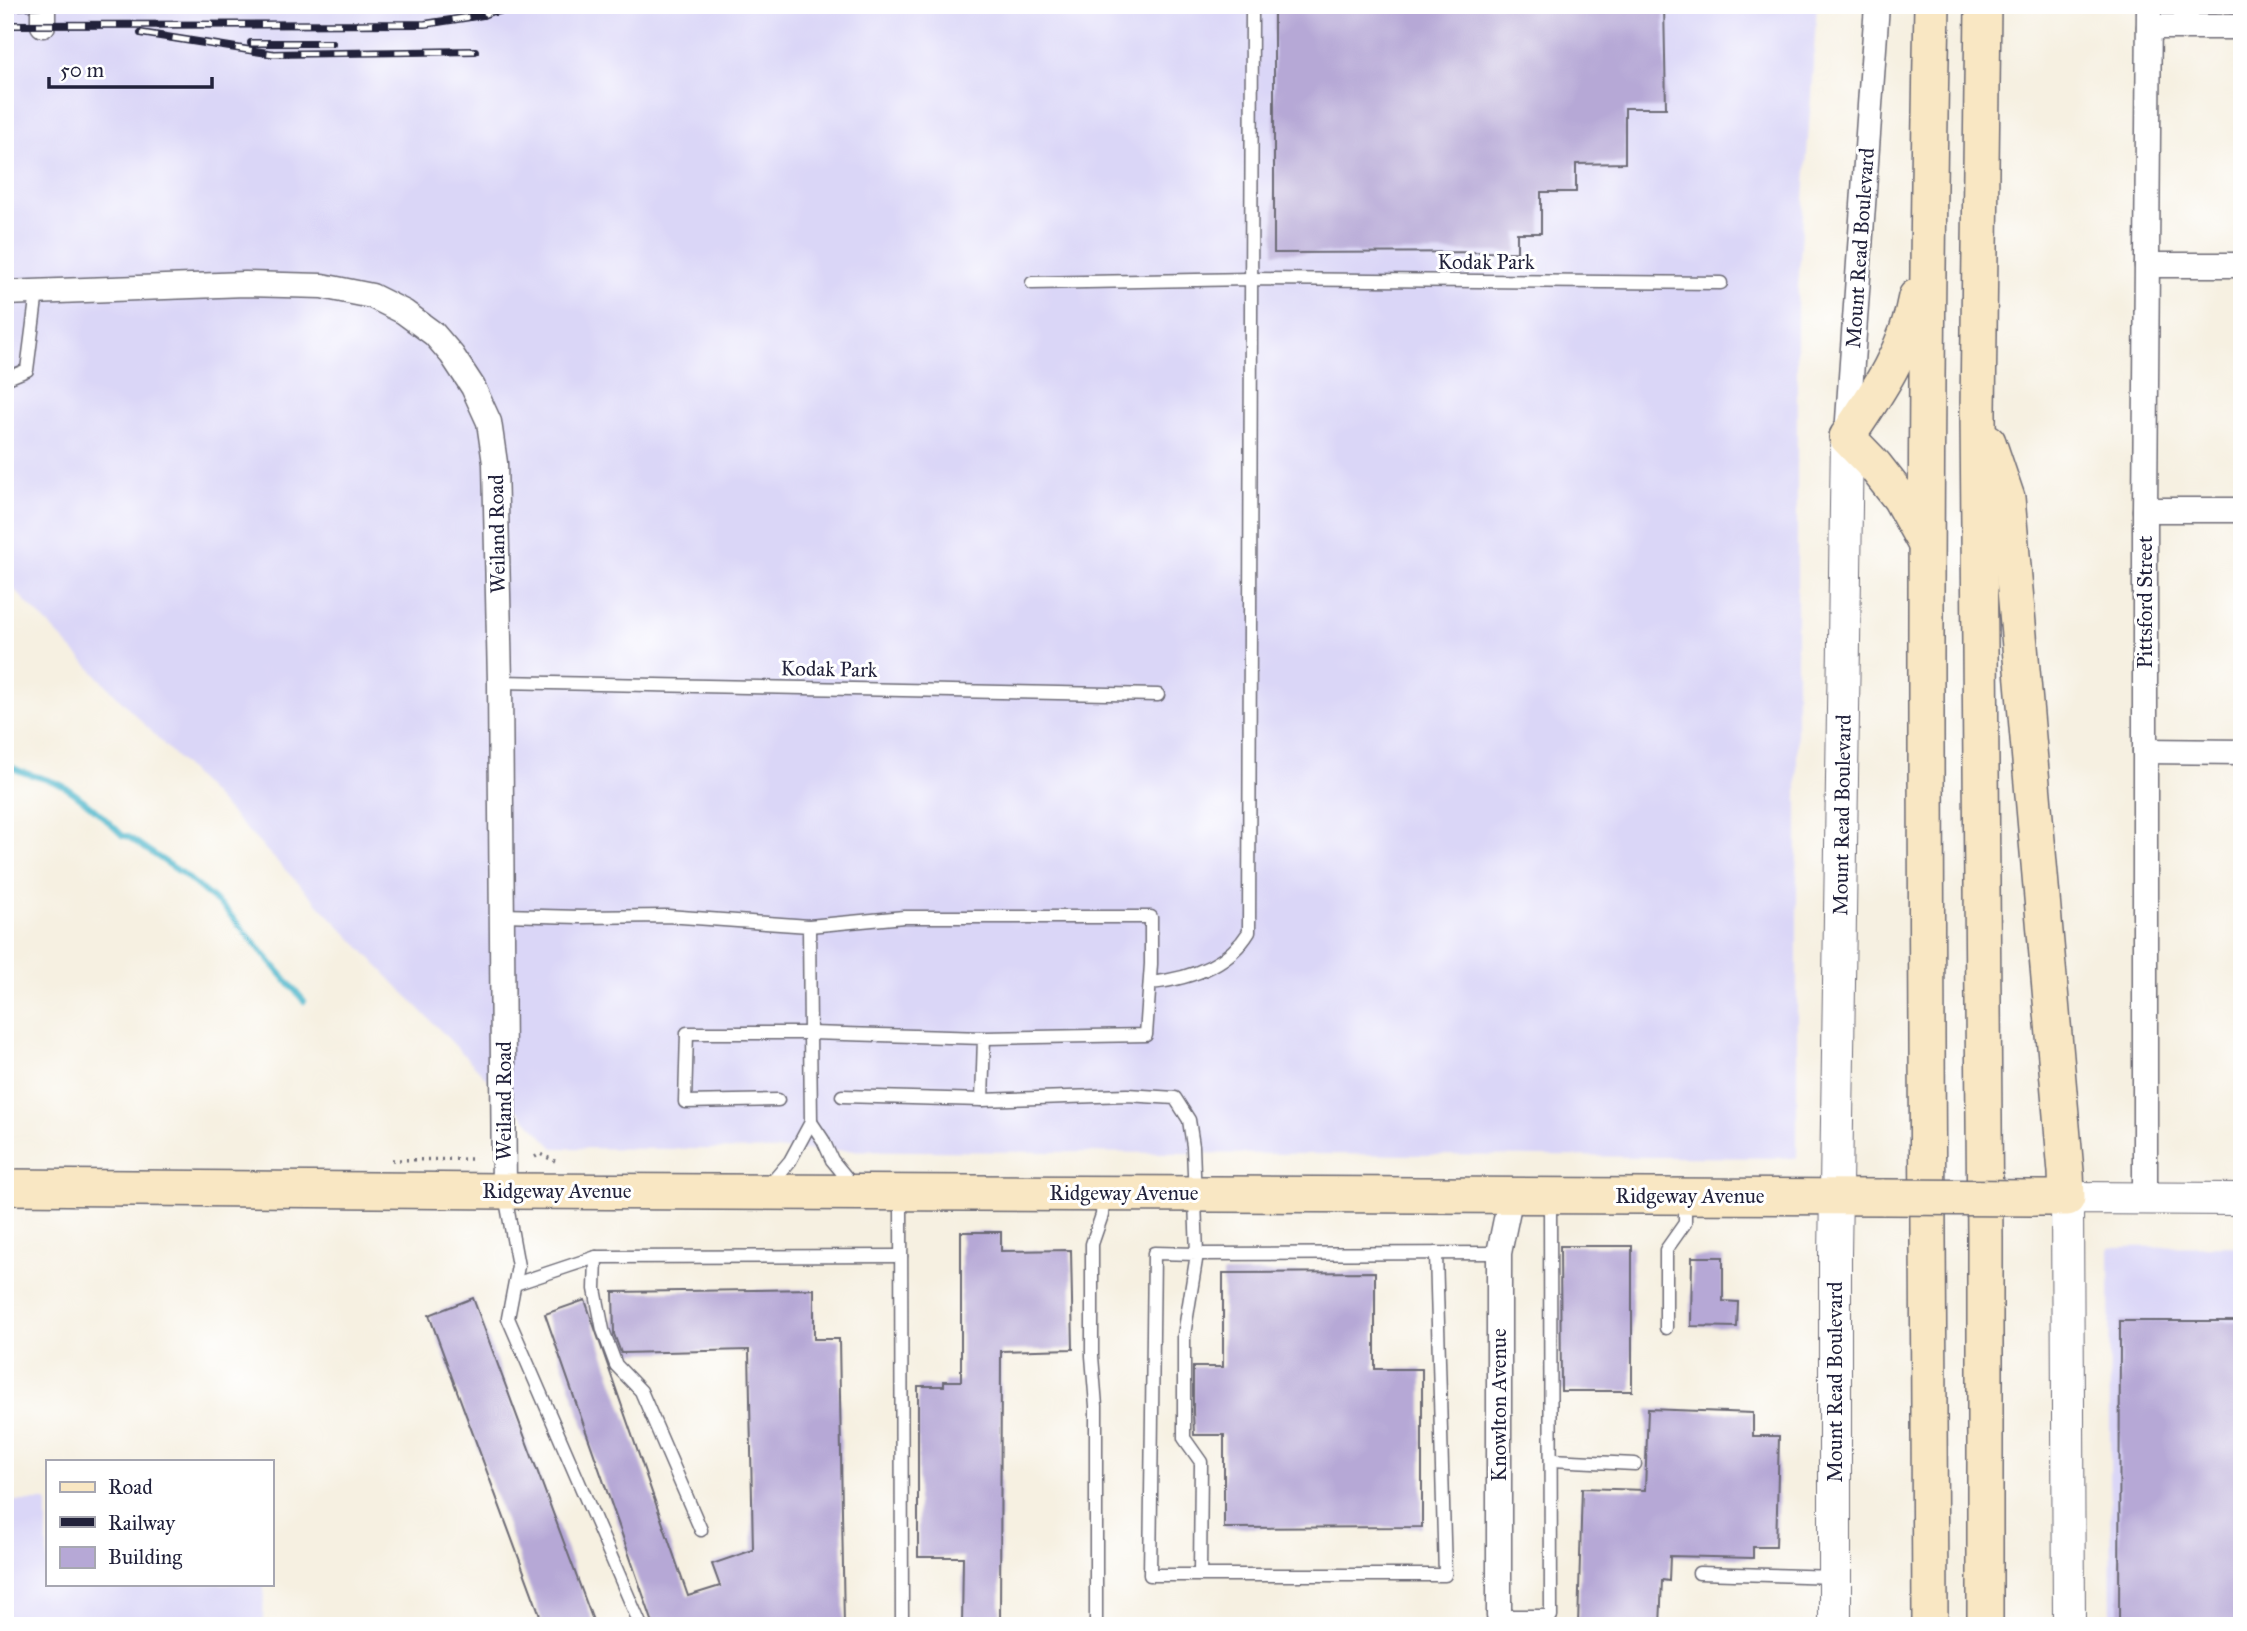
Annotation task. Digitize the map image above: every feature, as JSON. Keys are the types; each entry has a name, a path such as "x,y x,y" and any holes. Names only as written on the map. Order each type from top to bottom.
{"main road":[{"path":"1930,1626 1926,545 1927,224 1932,5"},
{"path":"1983,5 1978,412 1985,1224 1985,1626"},
{"path":"1926,545 1900,498 1847,436 1895,361 1912,319 1927,224"},
{"path":"1978,412 2007,498 2067,1198"},
{"name":"Ridgeway Avenue","path":"5,1186 2067,1198"}],"street":[{"name":"Mount Read Boulevard","path":"1835,1626 1837,1198 1847,436 1877,5"},
{"path":"2149,16 2242,27"},
{"name":"Pittsford Street","path":"2146,1198 2145,510 2149,16"},
{"path":"2147,265 2242,265"},
{"name":"Weiland Road","path":"5,293 245,284 322,286 372,296 404,312 434,334 473,387 489,422 495,463 505,1191"},
{"path":"2145,510 2242,510"},
{"path":"2145,751 2242,752"},
{"name":"Knowlton Avenue","path":"1499,1616 1499,1253 1511,1195"},
{"path":"2067,1198 2069,1626"},
{"name":"Ridgeway Avenue","path":"2067,1198 2242,1199"}],"lane":[{"path":"1150,983 1176,980 1205,969 1229,956 1249,932 1252,5"},
{"name":"Kodak Park","path":"1032,283 1250,279 1721,283"},
{"path":"5,379 27,370 37,292"},
{"name":"Kodak Park","path":"500,682 1158,695"},
{"path":"503,915 667,916 809,926 904,917 1151,917 1146,1035 984,1038 687,1033 685,1102 778,1100"},
{"path":"764,1192 790,1161 811,1122 809,926"},
{"path":"982,1100 984,1038"},
{"path":"842,1096 982,1100 1127,1095 1175,1098 1189,1120 1193,1146 1198,1254 1184,1335 1184,1437 1201,1462 1200,1576"},
{"path":"811,1122 832,1160 859,1192"},
{"path":"505,1191 518,1266 508,1318 641,1626"},
{"path":"901,1193 902,1626"},
{"path":"1096,1626 1096,1406 1092,1356 1092,1244 1102,1215 1103,1193"},
{"path":"1499,1616 1551,1616 1550,1195"},
{"path":"1666,1328 1666,1250 1685,1223 1685,1196"},
{"path":"1436,1253 1445,1576 1150,1575 1154,1253 1198,1254 1436,1253 1499,1253"},
{"path":"514,1284 596,1257 901,1255"},
{"path":"596,1257 597,1299 603,1330 616,1365 641,1391 701,1530"},
{"path":"1551,1460 1635,1464"},
{"path":"1699,1573 1835,1577"}],"shaded area":[{"path":"5,5 1817,5 1797,304 1797,1158 554,1148 5,580"},
{"path":"2242,1246 2242,1626 2111,1626 2109,1247"},
{"path":"5,1501 46,1501 46,1586 264,1586 263,1626 5,1626"}],"building":[{"path":"1274,5 1664,5 1666,108 1625,108 1625,163 1576,164 1576,192 1541,192 1541,233 1517,233 1517,252 1274,253"},
{"path":"961,1232 1001,1232 1001,1251 1071,1250 1073,1349 1001,1351 1000,1626 962,1626 963,1557 918,1557 918,1386 944,1386 944,1381 961,1381"},
{"path":"1560,1246 1632,1246 1632,1391 1561,1391"},
{"path":"1692,1257 1723,1257 1723,1301 1738,1302 1737,1327 1691,1326"},
{"path":"1375,1272 1375,1369 1422,1369 1422,1527 1224,1528 1224,1435 1194,1435 1193,1412 1193,1367 1223,1367 1223,1273"},
{"path":"814,1289 814,1339 839,1339 844,1626 654,1626 545,1314 585,1300 688,1596 720,1586 712,1564 753,1550 749,1350 621,1353 614,1334 613,1292"},
{"path":"473,1298 595,1626 544,1626 429,1315"},
{"path":"2120,1321 2242,1321 2242,1626 2119,1626"},
{"path":"1648,1409 1753,1413 1753,1436 1779,1436 1776,1547 1753,1547 1753,1558 1670,1556 1669,1581 1662,1580 1660,1626 1578,1626 1582,1488 1645,1490"}],"waterway":[{"path":"5,763 19,771 65,787 103,816 123,836 127,836 183,874 226,910 304,1001"}],"railway":[{"path":"5,8 43,5"},
{"path":"5,25 425,24 483,15 506,5"},
{"path":"496,12 523,5"},
{"path":"141,33 274,54 475,51"},
{"path":"251,43 332,43"}]}
